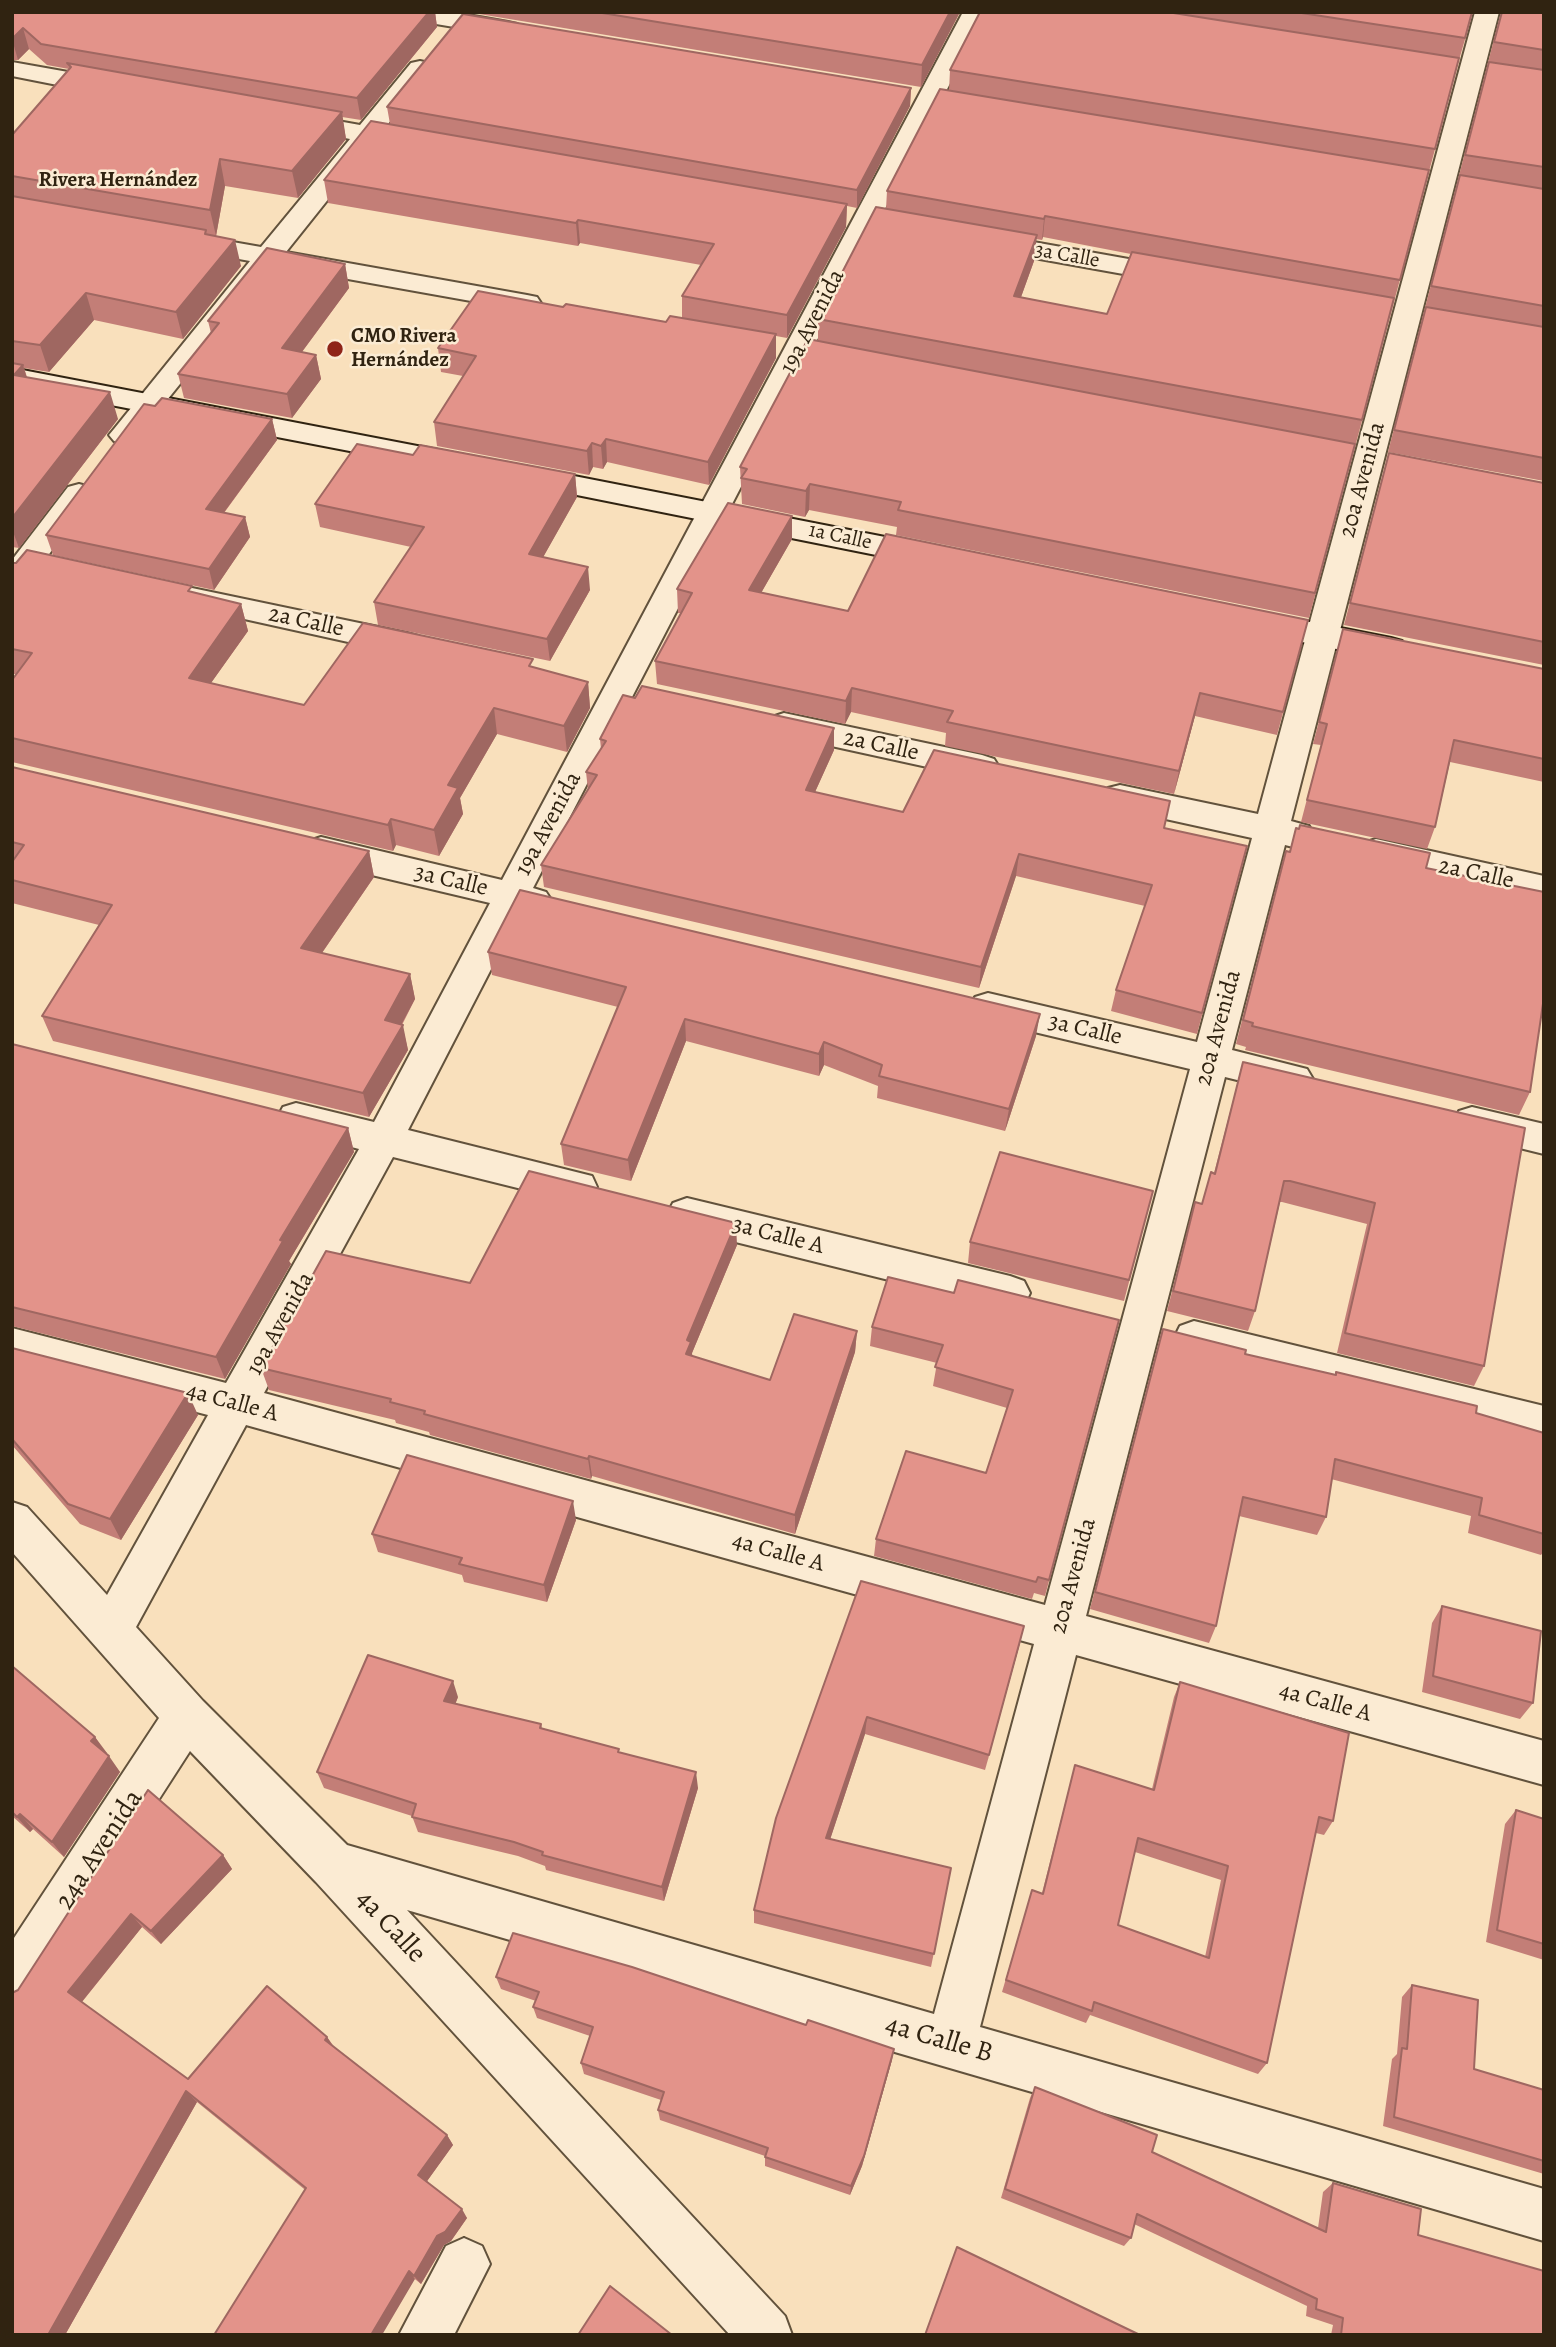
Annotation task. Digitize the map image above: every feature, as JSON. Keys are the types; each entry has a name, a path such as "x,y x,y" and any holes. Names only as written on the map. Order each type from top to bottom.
{"street":[{"path":"406,12 449,32 538,34"},
{"name":"19a Avenida","path":"111,1629 384,1139 975,12"},
{"name":"20a Avenida","path":"951,2044 1487,12"},
{"path":"27,568 148,404 449,32"},
{"path":"12,69 135,92"},
{"path":"271,117 434,146"},
{"path":"160,237 553,307"},
{"name":"3a Calle","path":"961,237 1204,280"},
{"name":"1a Calle","path":"12,377 715,511 958,561"},
{"name":"2a Calle","path":"162,591 432,649"},
{"path":"1228,616 1413,653"},
{"name":"2a Calle","path":"757,719 1014,774"},
{"name":"2a Calle","path":"1096,792 1544,889"},
{"name":"3a Calle","path":"296,844 565,908"},
{"name":"3a Calle","path":"955,999 1330,1088"},
{"path":"264,1110 613,1196"},
{"path":"1437,1113 1544,1139"},
{"name":"3a Calle A","path":"654,1206 1046,1302"},
{"path":"1100,1315 1544,1424"},
{"name":"4a Calle A","path":"12,1346 236,1404 1544,1763"},
{"name":"4a Calle","path":"12,1521 187,1716 333,1866 766,2335"},
{"name":"24a Avenida","path":"12,1984 187,1716"},
{"name":"4a Calle B","path":"333,1866 1544,2215"},
{"path":"425,2335 464,2264"}],"building":[{"path":"12,12 429,12 357,98 41,44 23,28 12,39"},
{"path":"596,12 950,12 922,65"},
{"path":"980,12 1167,12 1459,58 1435,149 950,70"},
{"path":"1295,12 1472,12 1465,38"},
{"path":"1502,12 1544,12 1544,50 1494,42"},
{"path":"463,14 911,88 857,190 387,107"},
{"path":"1489,62 1544,70 1544,167 1465,155"},
{"path":"67,63 342,112 292,171 220,159 210,210 12,176 12,135 71,67"},
{"path":"940,89 1429,170 1400,280 1045,216 1044,219 887,191"},
{"path":"371,121 847,204 787,315 682,296 714,244 324,180"},
{"path":"1460,175 1544,189 1544,306 1431,286"},
{"path":"12,196 206,230 205,234 235,240 176,312 86,293 40,345 12,341"},
{"path":"876,207 1037,235 1014,296 1107,314 1132,252 1394,298 1362,420 818,319"},
{"path":"267,248 345,264 282,348 316,355 287,394 178,374 219,323 208,321"},
{"path":"478,291 666,322 670,316 776,334 708,462 606,439 601,446 592,443 587,451 434,422 476,356 438,348"},
{"path":"1426,307 1544,327 1544,458 1394,430"},
{"path":"808,339 1355,444 1315,593 898,510 901,502 810,484 806,491 741,478 747,469 740,467"},
{"path":"12,363 23,365 14,375 110,392 12,518"},
{"path":"162,398 272,419 206,509 245,517 209,569 46,535 144,404 155,406"},
{"path":"357,444 413,455 420,445 575,474 529,554 588,567 547,639 374,602 424,527 315,504"},
{"path":"1389,453 1544,483 1544,642 1350,603"},
{"path":"728,503 792,516 749,590 848,611 886,534 1308,620 1283,712 1200,693 1179,771 947,722 953,711 852,688 846,701 655,661 692,593 677,589"},
{"path":"27,550 192,586 188,591 241,604 189,678 304,705 363,623 533,659 529,666 588,682 564,726 494,708 448,785 458,788 434,830 391,819 388,825 12,738 12,680 32,653 12,649 12,563 16,563"},
{"path":"1343,629 1544,669 1544,759 1454,740 1435,827 1307,800 1327,724 1319,722"},
{"path":"642,686 834,728 806,790 903,812 934,750 1170,801 1164,828 1247,846 1202,1013 1116,990 1152,885 1019,854 981,967 541,865 597,775 586,772 606,741 600,739 623,695 635,698"},
{"path":"12,767 369,851 301,948 410,974 385,1020 403,1025 363,1093 42,1016 112,905 12,880 12,862 24,845 12,842"},
{"path":"1300,825 1430,853 1426,868 1544,892 1544,997 1530,1092 1252,1026 1253,1023 1243,1020 1286,851 1290,852 1296,828 1299,829"},
{"path":"520,890 1040,1014 1009,1109 879,1076 882,1065 824,1042 819,1054 685,1019 628,1160 561,1144 626,987 488,952"},
{"path":"12,1044 348,1128 280,1240 283,1241 216,1357 12,1307"},
{"path":"1243,1062 1525,1128 1484,1366 1345,1333 1375,1203 1290,1181 1284,1181 1255,1311 1173,1291 1195,1202 1202,1204 1211,1172 1215,1174"},
{"path":"1000,1152 1153,1191 1129,1280 970,1242"},
{"path":"529,1171 736,1223 687,1340 691,1342 686,1354 770,1380 794,1314 857,1331 795,1515 589,1456 588,1459 424,1414 425,1411 390,1402 391,1399 261,1368 326,1251 470,1283"},
{"path":"888,1277 954,1293 958,1280 1119,1320 1049,1580 1038,1577 1036,1582 876,1539 906,1451 986,1473 1013,1390 935,1367 943,1345 872,1327"},
{"path":"1163,1329 1246,1350 1245,1354 1336,1375 1336,1372 1477,1406 1476,1413 1544,1433 1544,1534 1479,1515 1482,1498 1335,1459 1326,1517 1243,1497 1216,1626 1095,1592"},
{"path":"12,1348 188,1393 110,1519 68,1504 12,1439"},
{"path":"407,1455 573,1501 544,1585 459,1564 462,1558 372,1534"},
{"path":"861,1581 1024,1626 989,1755 867,1717 826,1838 951,1868 934,1954 754,1910 776,1818"},
{"path":"1442,1606 1541,1631 1533,1703 1433,1676"},
{"path":"368,1655 453,1681 444,1701 541,1724 540,1728 696,1772 662,1887 542,1855 543,1852 514,1842 412,1817 416,1804 317,1772"},
{"path":"12,1666 95,1737 91,1741 109,1756 52,1842 20,1814 17,1817 12,1812"},
{"path":"1180,1682 1349,1733 1333,1821 1319,1817 1267,2063 1094,2002 1092,2011 1006,1980 1032,1890 1043,1894 1075,1765 1154,1790","holes":["1138,1838 1228,1866 1209,1958 1118,1925"]},
{"path":"148,1790 223,1855 151,1931 131,1914 68,1992 188,2079 267,1986 327,2037 325,2040 447,2135 418,2175 462,2209 445,2232 437,2236 414,2276 409,2271 371,2335 214,2335 306,2188 186,2091 48,2335 12,2335 12,1993 18,1990"},
{"path":"1516,1810 1544,1819 1544,1944 1497,1930"},
{"path":"513,1933 632,1967 806,2025 808,2020 894,2049 864,2156 851,2186 765,2157 768,2148 658,2110 664,2092 581,2063 593,2027 533,2007 539,1992 496,1977"},
{"path":"1412,1985 1478,2000 1474,2069 1544,2090 1544,2161 1394,2117 1402,2048 1407,2049"},
{"path":"1035,2087 1157,2135 1152,2152 1326,2232 1333,2183 1421,2209 1418,2235 1544,2271 1544,2335 1341,2335 1343,2318 1316,2309 1317,2299 1137,2214 1131,2238 1005,2189"},
{"path":"957,2247 1140,2335 925,2335"},
{"path":"610,2286 672,2335 578,2335"}],"place":[{"name":"CMO Rivera Hernández","path":"335,349"}],"district":[{"name":"Rivera Hernández","path":"118,181"}]}
